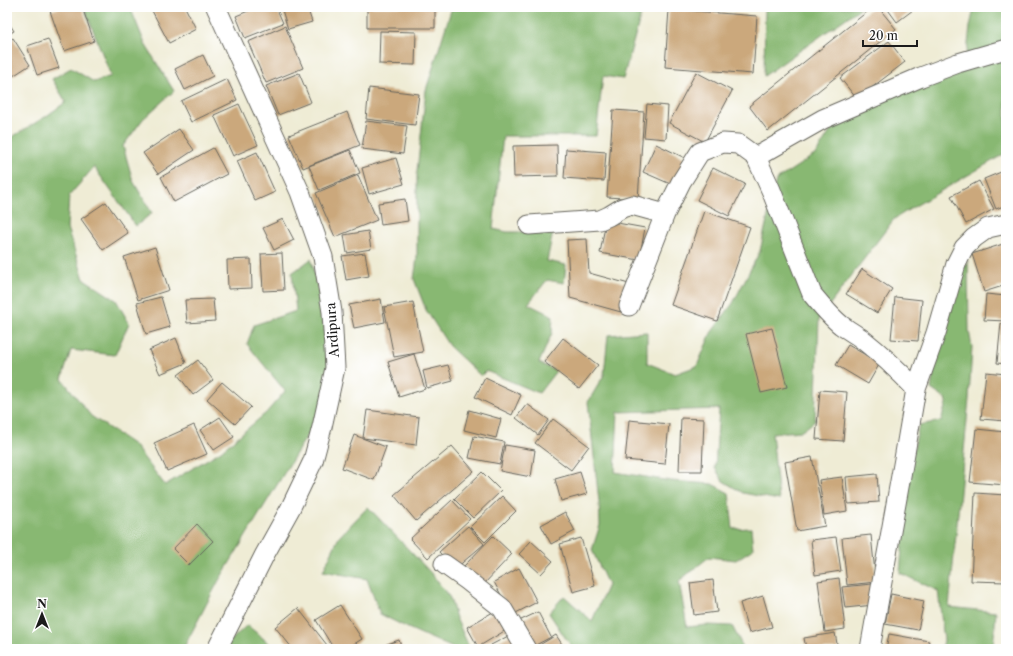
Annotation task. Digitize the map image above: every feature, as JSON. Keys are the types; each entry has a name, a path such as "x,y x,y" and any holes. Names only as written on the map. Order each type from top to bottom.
{"street":[{"name":"Ardipura","path":"216,7 300,192 323,257 332,312 335,368 322,428 312,461 290,509 265,554 217,649"},
{"path":"756,156 830,116 921,77 1006,49"},
{"path":"629,306 665,214 681,182 700,152 722,143 738,144 756,156 812,294 831,316 841,325 861,338 888,361 916,389"},
{"path":"529,225 600,220 622,208 632,205 665,214"},
{"path":"870,649 916,389 936,333 956,264 964,248 974,238 988,228 1006,224"},
{"path":"444,564 502,608 526,649"}],"green space":[{"path":"84,7 130,7 145,44 174,91 143,119 123,146 133,181 152,213 136,226 94,167 69,196 67,228 84,279 116,300 129,323 115,355 71,350 62,379 91,416 134,445 165,485 221,451 266,413 285,391 247,344 254,325 296,311 292,273 311,259 323,311 328,365 326,408 300,447 218,582 183,649 7,649 7,140 45,117 66,102 52,79 71,68 94,82 111,76"},
{"path":"452,7 643,7 623,79 603,76 596,136 503,136 493,229 507,232 553,232 547,261 566,265 564,283 547,280 528,304 553,316 552,333 539,363 556,371 539,393 486,371 481,376 449,346 426,310 414,279 417,258 417,171 426,90"},
{"path":"760,7 862,7 764,76 765,9"},
{"path":"974,7 1006,7 1006,153 894,219 819,319 815,421 802,431 772,433 779,500 743,493 723,481 715,468 719,409 618,412 615,472 671,481 712,484 729,493 733,529 751,528 753,549 736,560 709,557 679,581 687,627 707,625 732,626 744,649 574,649 549,613 564,596 592,621 608,585 592,550 600,525 599,502 588,402 604,375 608,335 647,332 647,363 675,374 697,366 711,333 733,303 760,251 776,180 816,154 831,130 862,107 966,60"},
{"path":"968,261 969,331 972,347 969,399 949,607 996,612 993,649 942,649 944,640 938,591 900,573 908,475 919,425 941,421 947,400 931,389 940,330 957,280"},
{"path":"368,507 431,573 450,598 456,618 470,649 455,649 380,614 367,579 323,571 339,537"},
{"path":"247,625 276,649 223,648"}],"building":[{"path":"61,7 82,7 94,41 64,51 50,11"},
{"path":"150,7 185,7 196,29 169,43"},
{"path":"258,7 276,7 283,23 245,38 236,16"},
{"path":"281,7 307,7 312,22 288,29"},
{"path":"367,7 435,7 435,28 367,28"},
{"path":"873,7 878,7 896,29 768,131 749,106"},
{"path":"886,7 917,7 897,22"},
{"path":"669,9 757,16 753,74 665,67"},
{"path":"7,20 14,31 7,35"},
{"path":"285,26 303,68 266,83 248,42"},
{"path":"380,31 416,32 415,65 379,64"},
{"path":"13,38 30,65 13,76 7,66 7,42"},
{"path":"48,39 59,68 37,75 27,46"},
{"path":"889,41 905,62 857,99 840,78"},
{"path":"203,55 213,76 185,90 175,69"},
{"path":"696,72 732,91 705,142 669,123"},
{"path":"299,73 311,102 278,115 266,86"},
{"path":"227,79 237,100 191,122 181,101"},
{"path":"369,88 419,94 415,125 366,119"},
{"path":"239,104 258,145 233,156 214,115"},
{"path":"647,104 668,106 666,139 644,137"},
{"path":"613,110 644,112 638,199 607,197"},
{"path":"347,112 360,145 303,168 289,135"},
{"path":"366,121 407,126 403,154 362,149"},
{"path":"179,129 194,150 158,174 143,153"},
{"path":"656,144 687,159 675,186 643,172"},
{"path":"557,145 558,176 514,177 513,146"},
{"path":"213,148 227,174 174,202 161,177"},
{"path":"566,149 606,152 604,181 564,178"},
{"path":"350,150 360,173 319,190 309,166"},
{"path":"257,152 275,192 255,201 237,161"},
{"path":"396,158 404,184 369,194 362,168"},
{"path":"713,168 745,184 729,216 697,200"},
{"path":"1006,170 1006,205 996,209 984,179"},
{"path":"358,175 377,220 335,237 316,193"},
{"path":"979,181 994,209 966,224 951,196"},
{"path":"405,199 408,221 381,225 378,203"},
{"path":"106,202 128,233 103,250 81,219"},
{"path":"704,211 750,227 717,321 671,305"},
{"path":"283,219 294,240 274,250 263,228"},
{"path":"606,221 645,228 639,260 600,253"},
{"path":"368,231 371,249 347,253 344,235"},
{"path":"587,239 589,273 629,284 621,312 570,298 567,240"},
{"path":"1006,243 1006,285 984,292 972,254"},
{"path":"155,247 169,290 138,300 124,257"},
{"path":"282,253 284,290 263,291 261,254"},
{"path":"365,253 369,276 346,280 342,256"},
{"path":"251,259 252,288 228,289 227,260"},
{"path":"862,269 892,289 877,313 846,294"},
{"path":"986,294 1006,296 1006,321 984,320"},
{"path":"161,297 170,327 146,334 137,303"},
{"path":"895,297 922,300 918,341 891,339"},
{"path":"213,299 215,321 187,323 185,300"},
{"path":"381,299 385,322 354,328 349,305"},
{"path":"413,302 423,352 394,357 384,307"},
{"path":"1001,323 1006,324 1006,364 997,363"},
{"path":"772,328 787,387 761,393 746,334"},
{"path":"176,338 186,363 160,374 149,350"},
{"path":"563,338 598,365 579,389 544,362"},
{"path":"848,345 880,363 868,384 836,365"},
{"path":"414,354 425,389 399,397 388,362"},
{"path":"198,360 213,380 193,395 178,375"},
{"path":"448,365 453,381 427,388 423,371"},
{"path":"986,372 1006,374 1006,421 981,419"},
{"path":"485,378 521,395 512,415 475,397"},
{"path":"222,382 251,407 235,424 207,399"},
{"path":"820,390 847,392 843,441 816,439"},
{"path":"527,404 549,420 538,435 516,418"},
{"path":"367,410 419,417 416,445 363,438"},
{"path":"469,410 501,419 496,438 464,430"},
{"path":"220,417 234,437 214,450 200,430"},
{"path":"681,418 704,419 702,471 679,471"},
{"path":"553,419 589,446 571,470 535,443"},
{"path":"629,420 669,424 665,464 625,460"},
{"path":"194,425 207,454 167,471 154,443"},
{"path":"976,429 1006,432 1006,485 970,482"},
{"path":"354,435 386,447 374,480 342,468"},
{"path":"474,436 504,442 500,464 469,458"},
{"path":"505,445 535,450 531,477 500,471"},
{"path":"452,446 474,471 416,521 394,495"},
{"path":"812,457 825,526 797,531 785,462"},
{"path":"482,472 501,491 473,518 454,499"},
{"path":"580,472 587,494 561,501 555,479"},
{"path":"877,474 879,502 848,504 846,477"},
{"path":"842,477 847,511 824,515 819,480"},
{"path":"975,493 1006,495 1006,582 971,581"},
{"path":"502,496 516,511 485,542 470,527"},
{"path":"452,500 470,519 428,558 410,539"},
{"path":"565,512 575,531 551,544 541,525"},
{"path":"197,524 213,541 189,565 173,549"},
{"path":"468,526 484,544 455,569 439,552"},
{"path":"871,535 876,582 847,585 842,538"},
{"path":"493,536 512,554 484,584 464,566"},
{"path":"836,537 841,571 815,575 811,540"},
{"path":"581,538 595,586 573,592 560,544"},
{"path":"531,541 553,561 541,574 519,554"},
{"path":"519,568 537,602 512,615 494,582"},
{"path":"839,578 845,629 825,632 818,581"},
{"path":"713,580 717,612 694,615 690,583"},
{"path":"872,584 874,605 845,608 842,587"},
{"path":"891,594 924,601 918,630 885,624"},
{"path":"763,596 772,627 749,633 740,603"},
{"path":"340,605 362,639 346,649 334,649 316,620"},
{"path":"298,608 327,645 321,649 293,649 275,627"},
{"path":"500,608 511,627 478,647 467,627"},
{"path":"538,612 551,637 532,647 519,621"},
{"path":"514,633 523,649 493,649 491,645"},
{"path":"835,633 838,649 806,649 804,638"},
{"path":"889,634 929,641 927,649 886,649"},
{"path":"556,635 565,649 533,649"},
{"path":"399,640 402,649 372,649"}]}
